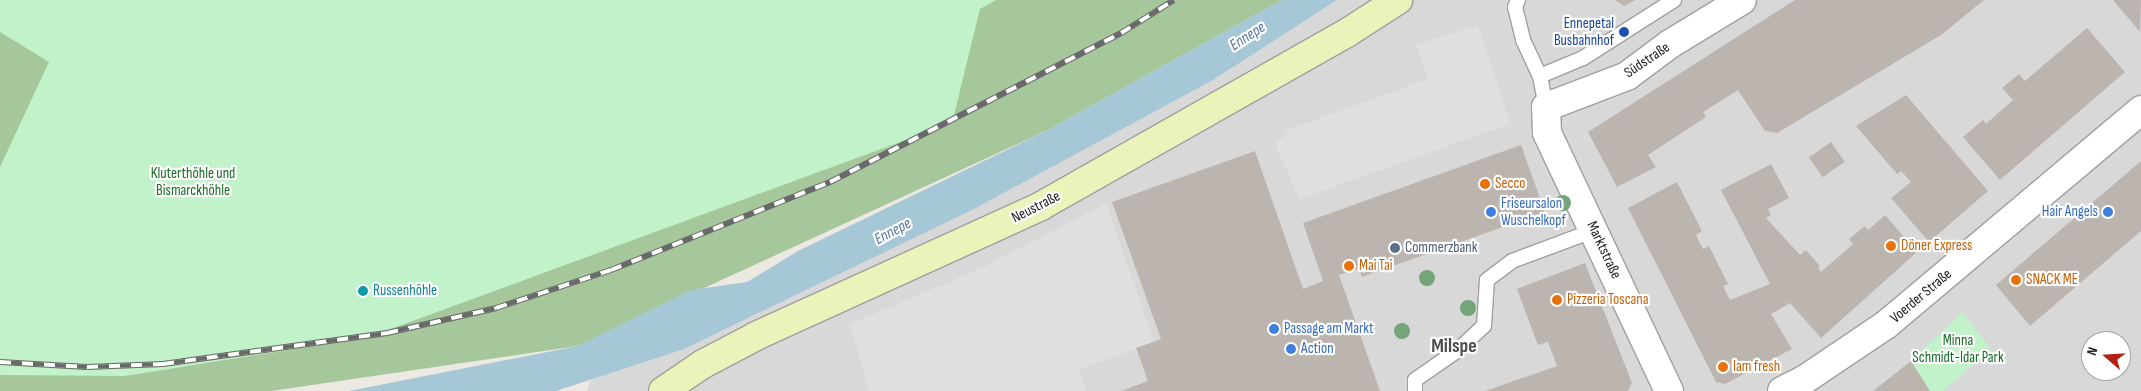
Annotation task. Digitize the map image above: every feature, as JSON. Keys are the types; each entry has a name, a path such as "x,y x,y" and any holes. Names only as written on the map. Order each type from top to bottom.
{"main road":[{"name":"Neustraße","path":"663,391 703,364 756,336 1041,206 1347,33 1398,0"}],"street":[{"name":"Südstraße","path":"1546,107 1627,76 1670,44 1742,0"},
{"name":"Marktstraße","path":"1546,107 1547,132 1595,230 1669,391"},
{"name":"Voerder Straße","path":"1782,391 1804,380 1887,324 2141,110"}],"lane":[{"path":"1518,0 1515,6 1523,40 1540,76 1546,107"},
{"path":"1540,76 1584,58 1674,0"},
{"path":"1415,391 1416,380 1458,350 1484,326 1487,280 1512,261 1595,230"}],"shaded area":[{"path":"1337,0 2141,0 2141,391 587,391 591,380 976,208 1213,80"},
{"path":"1478,25 1510,124 1299,199 1274,141 1286,137 1284,131 1428,79 1416,45"},
{"path":"1106,203 1154,342 1079,370 1086,391 869,391 850,324 982,268"}],"green space":[{"name":"Kluterthöhle und Bismarckhöhle","path":"0,0 1282,0 1046,131 578,346 271,391 0,391"},
{"name":"Kluterthöhle und Bismarckhöhle","path":"0,0 996,0 980,9 952,123 369,337 125,376 0,375 0,167 49,62 0,32"},
{"name":"Minna Schmidt-Idar Park","path":"1962,312 1991,349 1943,391 1930,391 1911,361"}],"water":[{"name":"Ennepe","path":"1282,0 1337,0 1213,80 976,208 684,349 556,391 349,391 578,346 691,290 747,282 798,251 1046,131"}],"building":[{"path":"1615,0 1635,0 1624,6"},
{"path":"1795,0 1984,0 1941,35 1777,133 1765,131 1738,90 1703,112 1706,117 1648,155 1656,167 1617,187 1588,132"},
{"path":"2113,0 2141,0 2140,32"},
{"path":"2087,28 2125,72 2000,180 1963,137 1983,120 1986,124 2013,100 2002,88 2019,74 2025,81"},
{"path":"1906,95 1988,191 1929,242 1891,198 1911,182 1901,171 1897,174 1856,126"},
{"path":"1831,142 1845,162 1823,177 1809,157"},
{"path":"1521,145 1545,212 1362,277 1359,269 1339,275 1380,391 1121,391 1148,381 1136,348 1161,339 1112,202 1255,151 1303,289 1323,281 1303,223"},
{"path":"2141,161 2141,231 2030,326 1996,285"},
{"path":"1771,164 1789,198 1768,209 1771,215 1766,218 1800,255 1806,250 1820,266 1818,268 1821,272 1853,244 1849,239 1865,226 1868,230 1885,215 1917,252 1821,338 1790,303 1771,314 1792,349 1725,384 1716,382 1628,208 1677,182 1702,231 1696,235 1703,249 1709,246 1728,284 1723,286 1730,300 1770,284 1721,190"},
{"path":"1585,263 1632,383 1628,391 1485,391 1557,366 1548,342 1538,345 1517,289"},
{"path":"1911,361 1930,391 1873,391"}],"railway":[{"path":"0,362 87,367 163,364 387,333 496,308 611,270 830,182 1121,33 1174,0"}],"place":[{"name":"Ennepetal Busbahnhof","path":"1624,32"},
{"name":"Secco","path":"1485,184"},
{"name":"Friseursalon Wuschelkopf","path":"1491,212"},
{"name":"Hair Angels","path":"2108,212"},
{"name":"Döner Express","path":"1891,246"},
{"name":"Commerzbank","path":"1395,248"},
{"name":"Mai Tai","path":"1349,266"},
{"name":"SNACK ME","path":"2016,280"},
{"name":"Russenhöhle","path":"363,291"},
{"name":"Pizzeria Toscana","path":"1557,300"},
{"name":"Passage am Markt","path":"1274,329"},
{"name":"Action","path":"1291,349"},
{"name":"Iam fresh","path":"1723,367"}],"district":[{"name":"Milspe","path":"1454,346"}]}
